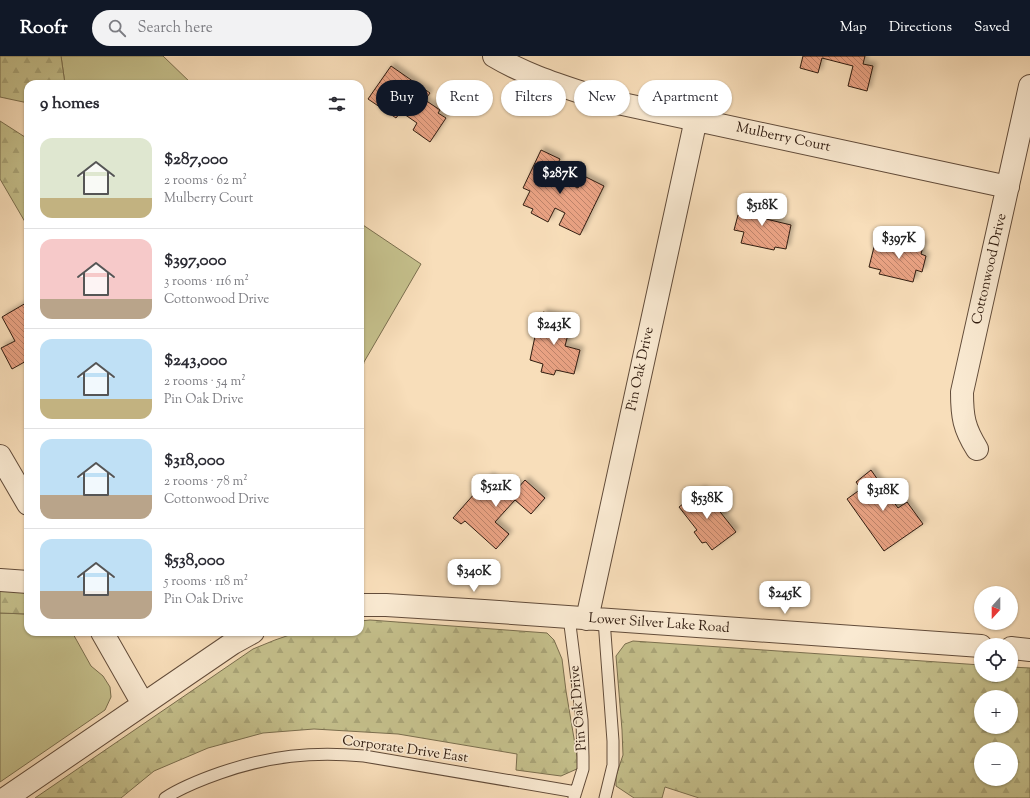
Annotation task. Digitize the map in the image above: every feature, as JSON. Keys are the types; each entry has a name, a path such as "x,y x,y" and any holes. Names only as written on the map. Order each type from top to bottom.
{"street":[{"name":"Mulberry Court","path":"494,56 539,78 604,100 1008,187"},
{"name":"Cottonwood Drive","path":"977,449 964,424 962,392 1030,86"},
{"name":"Pin Oak Drive","path":"587,619 696,119"},
{"path":"0,456 24,497"},
{"path":"0,580 24,582"},
{"name":"Lower Silver Lake Road","path":"364,605 394,605 974,646"},
{"path":"104,636 143,704"},
{"path":"6,798 233,643 246,636"},
{"path":"1018,649 1030,650"}],"lane":[{"name":"Pin Oak Drive","path":"575,795 583,769 582,720 587,619"},
{"name":"Pin Oak Drive","path":"587,619 613,741 612,765 607,798"},
{"name":"Corporate Drive East","path":"164,798 177,790 200,780 244,765 303,754 343,754 364,756 575,795"}],"green space":[{"path":"0,56 61,56 64,80 24,80 24,102 0,97"},
{"path":"61,56 163,56 188,80 64,80"},
{"path":"0,121 24,136 24,220 0,179"},
{"path":"364,226 421,264 364,362"},
{"path":"0,588 19,589 24,593 24,614 0,613"},
{"path":"0,613 24,614 24,636 74,636 91,666 103,676 110,687 111,697 105,710 0,782"},
{"path":"364,621 547,633 554,640 562,659 579,768 561,776 516,770 517,754 398,734 314,729 263,733 208,748 154,771 121,798 35,798 253,649 286,636 364,636"},
{"path":"633,641 974,665 974,682 1018,682 1018,667 1030,668 1030,798 699,798 665,787 662,798 634,798 616,786 616,776 623,755 616,656 625,644"}],"building":[{"path":"803,56 865,56 863,64 873,66 867,91 848,86 853,66 822,58 818,73 800,68"},
{"path":"391,66 411,80 381,80"},
{"path":"376,88 376,104 368,99"},
{"path":"428,102 436,107 436,116 443,116 446,118 430,142 413,130 417,123 407,116 428,116"},
{"path":"541,150 560,159 552,175 578,188 584,176 604,186 580,235 559,225 565,213 555,208 548,222 531,213 533,209 523,205 530,191 523,188"},
{"path":"747,199 770,204 766,219 791,225 786,249 775,247 774,250 741,243 744,232 734,230 738,215 743,216"},
{"path":"905,239 924,243 921,254 926,256 922,272 916,270 913,282 879,274 881,270 869,267 875,243 893,247 892,250 902,252"},
{"path":"24,304 24,362 12,369 1,348 15,341 2,317"},
{"path":"543,312 572,319 565,346 580,350 574,374 556,370 554,375 541,372 543,364 530,360 537,327 540,327"},
{"path":"871,470 885,490 888,489 896,499 893,501 898,508 907,502 923,524 884,551 847,499 861,489 856,482"},
{"path":"490,476 505,490 512,483 518,488 525,480 545,498 531,514 515,500 495,522 509,534 496,549 465,521 461,524 453,518"},
{"path":"702,489 736,532 712,550 706,542 702,543 694,532 697,530 679,507"}]}
